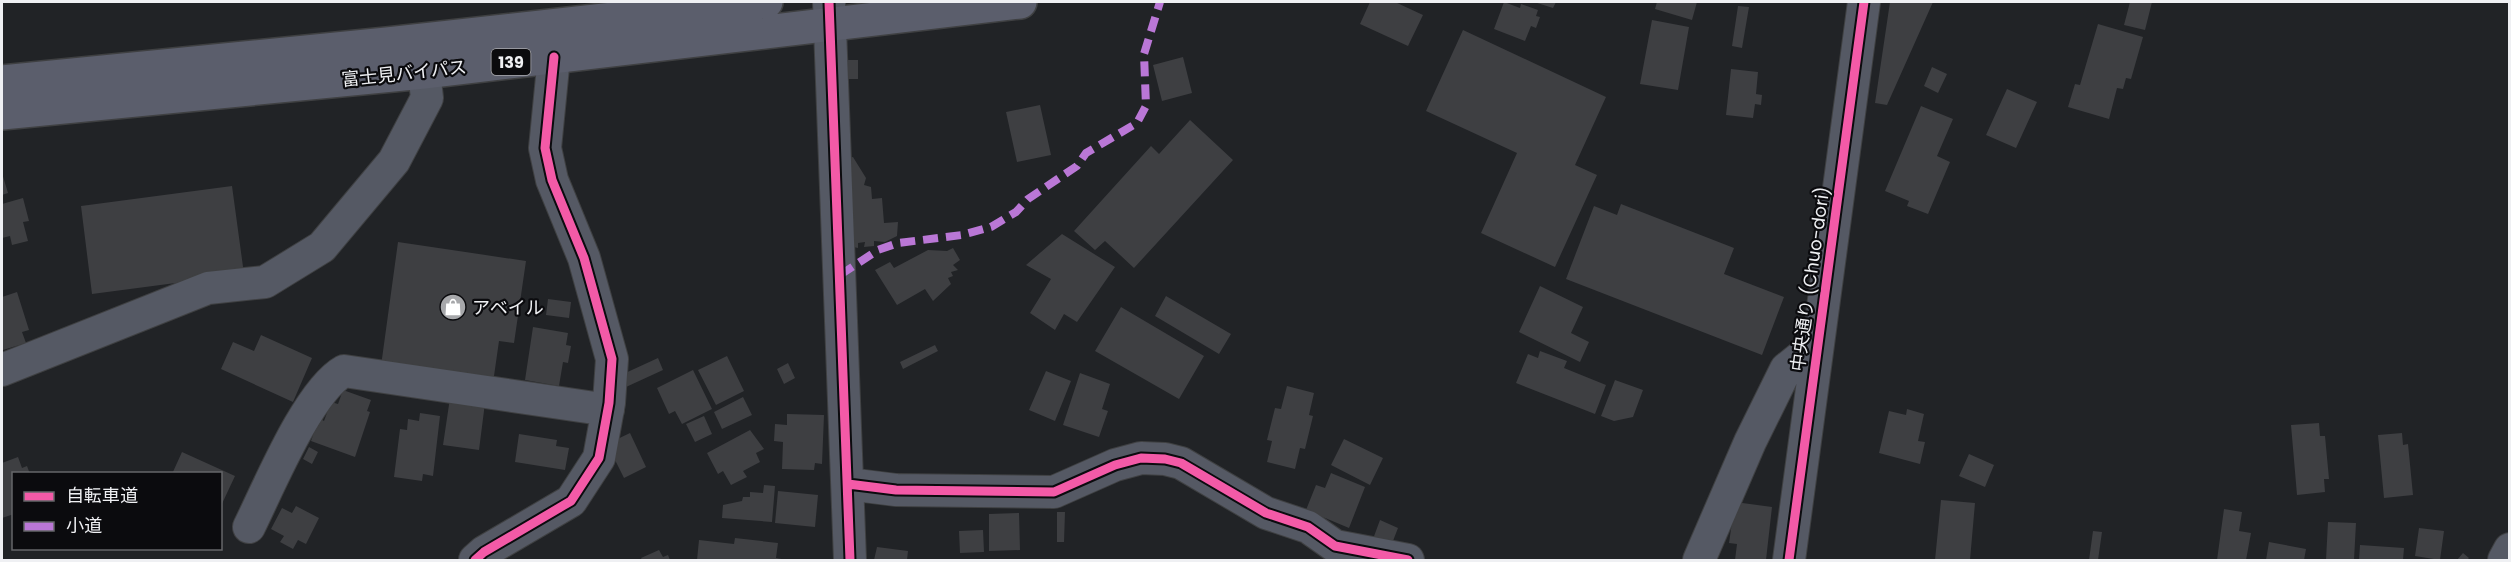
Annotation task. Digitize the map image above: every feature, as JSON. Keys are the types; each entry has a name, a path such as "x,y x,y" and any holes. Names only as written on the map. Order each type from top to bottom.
{"highway":[{"name":"富士見バイパス","path":"2,82 387,44 766,2"},
{"name":"富士見バイパス","path":"2,113 424,72 554,57 829,13 1020,2"}],"street":[{"name":"中央通り (Chuo-dori)","path":"1789,561 1864,2"},
{"path":"829,13 850,561"},
{"path":"482,558 572,501 599,458 608,410 612,359 584,258 552,180 545,148 554,57"},
{"path":"2,370 208,288 265,282 322,247 394,161 427,98 424,72"},
{"path":"1699,561 1750,442 1786,369 1801,357 1816,353"},
{"path":"249,527 308,411 333,377 344,372 608,410"},
{"path":"848,484 896,490 1054,492 1115,465 1141,458 1165,459 1181,462 1266,513 1308,527 1335,546 1408,560"},
{"path":"2504,561 2510,549"}],"building":[{"path":"1370,2 1395,2 1423,15 1408,46 1360,24"},
{"path":"1504,2 1520,8 1521,4 1538,10 1536,16 1540,17 1536,28 1531,26 1525,41 1494,29"},
{"path":"1534,2 1556,2 1553,8"},
{"path":"1657,2 1697,2 1692,20 1655,9"},
{"path":"1890,2 1933,2 1887,105 1875,103"},
{"path":"2130,2 2152,2 2145,30 2124,25"},
{"path":"1738,6 1749,7 1742,48 1732,46"},
{"path":"1652,20 1689,27 1678,90 1640,84"},
{"path":"2098,24 2143,37 2131,79 2126,78 2123,89 2117,88 2109,119 2068,107 2075,84 2080,85"},
{"path":"1463,30 1606,97 1575,165 1597,175 1555,267 1481,233 1517,153 1426,111"},
{"path":"1183,57 1192,93 1162,101 1153,65"},
{"path":"844,60 858,60 858,79 845,79"},
{"path":"1932,67 1947,74 1938,93 1924,86"},
{"path":"1731,69 1758,72 1756,94 1762,95 1761,105 1755,104 1753,118 1726,115"},
{"path":"2007,89 2037,102 2016,148 1986,135"},
{"path":"1040,105 1051,155 1017,162 1006,112"},
{"path":"1921,106 1953,119 1937,156 1950,162 1928,214 1907,206 1909,201 1885,191"},
{"path":"1190,120 1233,160 1134,268 1105,241 1095,250 1074,231 1151,146 1159,154"},
{"path":"853,157 866,178 864,185 871,187 872,199 882,198 884,223 898,222 897,236 885,242 874,241 874,246 864,247 865,242 858,243 858,248 849,246 847,158"},
{"path":"2,173 8,193 2,195"},
{"path":"232,186 244,274 92,294 81,206"},
{"path":"23,198 29,221 23,222 28,241 12,245 10,236 2,238 2,204"},
{"path":"1621,204 1734,248 1724,274 1784,297 1762,355 1566,279 1594,206 1617,215"},
{"path":"1062,234 1115,267 1077,322 1064,314 1055,330 1030,313 1051,279 1026,265"},
{"path":"398,242 526,261 514,343 499,341 493,383 381,366"},
{"path":"953,248 960,260 953,265 958,270 951,272 953,276 948,278 951,284 933,301 925,289 897,305 875,270 890,262 894,268 928,250 947,251"},
{"path":"1540,286 1583,307 1571,333 1589,342 1580,362 1519,332"},
{"path":"17,292 29,330 22,332 26,343 3,350 2,297"},
{"path":"1166,296 1231,334 1219,354 1155,316"},
{"path":"548,299 571,302 569,318 546,315"},
{"path":"1121,307 1204,356 1179,399 1095,351"},
{"path":"533,327 568,333 566,345 571,346 568,363 563,362 559,386 525,380"},
{"path":"261,335 312,358 293,402 221,369 233,342 254,351"},
{"path":"935,345 938,351 903,369 900,362"},
{"path":"1540,351 1567,361 1564,368 1606,385 1595,414 1516,383 1528,354 1538,358"},
{"path":"727,356 744,391 716,405 698,370"},
{"path":"658,358 663,370 626,387 621,375"},
{"path":"788,363 795,378 784,384 777,369"},
{"path":"693,370 712,409 682,424 675,411 669,414 657,388"},
{"path":"1046,371 1071,381 1055,421 1029,410"},
{"path":"1080,373 1110,384 1102,409 1108,411 1099,437 1063,425"},
{"path":"1615,380 1643,390 1633,417 1614,421 1601,416"},
{"path":"1287,386 1314,393 1309,415 1313,416 1305,449 1300,448 1295,469 1267,462 1272,441 1267,440 1275,408 1281,409"},
{"path":"343,390 371,400 367,411 370,412 355,457 311,441 319,418 324,421 331,402 338,404"},
{"path":"743,397 752,415 722,429 714,412"},
{"path":"450,398 485,403 479,450 443,445"},
{"path":"1907,409 1924,414 1918,441 1925,442 1920,464 1879,453 1889,411 1906,415"},
{"path":"420,413 440,416 433,476 423,474 422,481 394,477 400,429 407,430 408,419 419,421"},
{"path":"787,414 824,415 822,464 815,463 814,470 782,469 783,442 774,441 775,424 787,425"},
{"path":"704,416 712,434 695,442 686,424"},
{"path":"2319,423 2320,436 2325,436 2329,479 2324,479 2325,492 2297,495 2291,425"},
{"path":"750,430 764,449 756,453 760,462 743,471 747,477 731,485 723,471 718,474 707,453"},
{"path":"630,433 646,467 624,478 607,444"},
{"path":"2402,433 2403,445 2408,444 2413,495 2384,498 2378,435"},
{"path":"519,434 557,440 556,446 569,448 565,470 515,462"},
{"path":"1344,439 1383,458 1370,485 1331,465"},
{"path":"309,447 318,452 312,464 303,459"},
{"path":"182,452 235,476 222,504 222,472 173,472"},
{"path":"1969,454 1994,465 1985,487 1959,476"},
{"path":"18,457 22,468 27,466 29,472 12,472 12,515 2,518 2,463"},
{"path":"1331,473 1365,487 1349,528 1306,510 1316,485 1325,488"},
{"path":"764,485 775,486 772,522 722,518 723,505 742,501 743,497 750,497 750,492 763,493"},
{"path":"778,491 818,495 815,527 775,523"},
{"path":"1941,500 1975,503 1970,560 1935,560"},
{"path":"1735,502 1772,507 1766,560 1735,560 1737,544 1729,543"},
{"path":"296,506 319,518 306,544 298,540 293,549 280,542 284,536 271,529 282,508 292,513"},
{"path":"2224,509 2242,512 2239,531 2251,533 2246,560 2217,560"},
{"path":"1057,512 1065,512 1064,542 1057,542"},
{"path":"1019,513 1020,550 989,551 989,514"},
{"path":"1380,520 1398,528 1391,546 1373,539"},
{"path":"2328,522 2356,523 2354,560 2326,560"},
{"path":"2419,528 2444,531 2440,560 2415,556"},
{"path":"983,530 984,552 960,553 959,531"},
{"path":"2093,531 2102,532 2098,560 2089,560"},
{"path":"735,538 778,543 776,558 787,560 697,560 699,540 734,544"},
{"path":"2269,542 2306,549 2304,560 2266,560"},
{"path":"2360,545 2404,548 2403,560 2359,560"},
{"path":"877,547 908,551 907,560 874,560"},
{"path":"659,550 663,557 668,555 670,560 642,560 641,558"},
{"path":"2463,553 2469,558 2457,560"}],"marked path":[{"path":"840,275 878,250 898,243 962,235 991,227 1016,212 1028,199 1077,166 1086,153 1137,123 1146,106 1144,54 1160,2"}],"cycle path":[{"path":"829,2 850,560"},
{"path":"1789,560 1864,2"},
{"path":"475,560 484,552 571,501 599,458 609,403 612,359 584,258 552,180 545,148 554,57"},
{"path":"848,484 896,490 1054,492 1115,465 1141,458 1165,459 1181,463 1266,513 1308,527 1335,546 1408,560"}],"place":[{"name":"アベイル","path":"453,307"}]}
